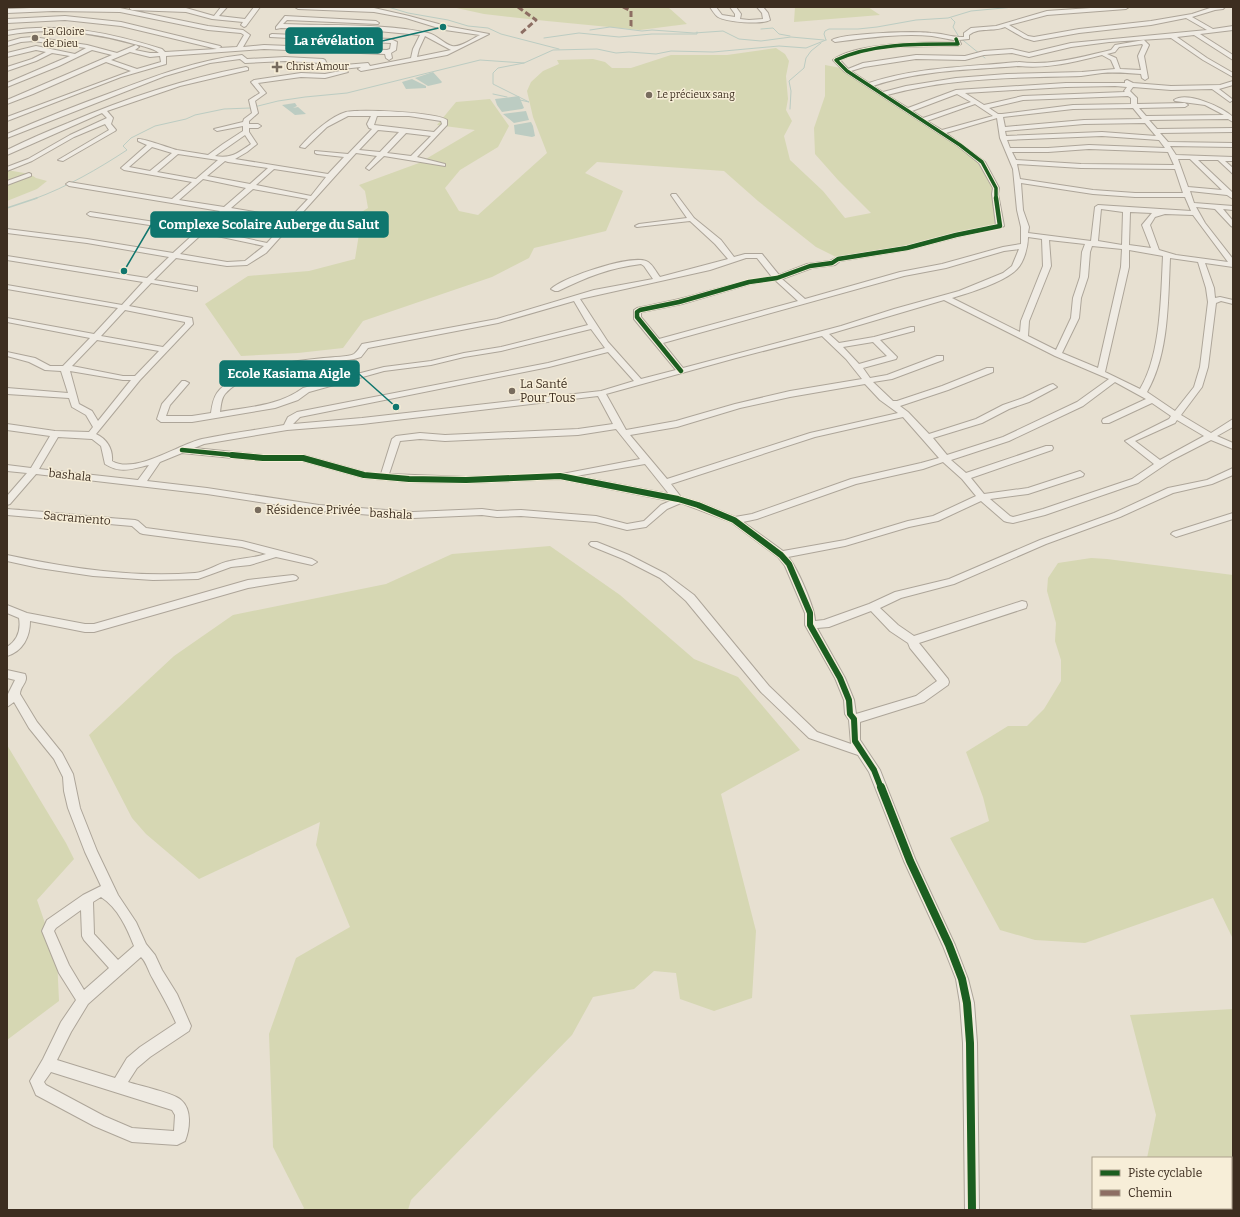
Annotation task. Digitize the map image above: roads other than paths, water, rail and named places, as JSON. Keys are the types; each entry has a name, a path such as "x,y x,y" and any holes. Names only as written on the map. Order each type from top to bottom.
{"street":[{"path":"216,17 224,7"},
{"path":"239,31 257,7"},
{"path":"173,201 199,179 226,160 254,144 246,127 247,118 255,113 252,100 263,93 254,82 301,75 332,75 446,54 453,51 453,49 486,34 445,28 377,10 298,7"},
{"path":"713,7 720,16 737,20 759,21 767,19 765,17 765,13 760,7"},
{"path":"734,7 738,14 737,20"},
{"path":"835,40 905,34 935,34 959,39 967,38 966,34 973,29 997,28 1047,13 1126,7"},
{"path":"1005,25 1026,37 1034,39 1082,30 1151,23 1222,7"},
{"path":"127,12 135,8 186,10 216,17 247,21"},
{"path":"7,11 61,9 127,12 224,30 245,32 247,35 239,49"},
{"path":"1186,16 1211,30"},
{"path":"7,21 57,18 90,20 125,24 150,30 162,29 177,22"},
{"path":"267,60 267,47 272,36 285,18 376,22 367,29"},
{"path":"78,33 90,20"},
{"path":"280,26 367,29 423,34 439,40 453,49"},
{"path":"7,33 39,28 113,36 160,50 164,64 134,70 7,119"},
{"path":"332,50 347,28"},
{"path":"869,85 890,78 925,72 1020,64 1028,66 1044,65 1104,53 1114,50 1116,46 1211,30 1233,28"},
{"path":"162,29 227,49"},
{"path":"142,34 150,30"},
{"path":"1195,33 1233,58"},
{"path":"414,60 416,49 423,34"},
{"path":"130,50 144,54 188,53 196,51 267,47 388,52 393,50 394,42 272,36"},
{"path":"847,71 863,65 916,57 966,58 980,54 1012,51 1029,55 1071,45 1118,38 1174,37 1205,59 1233,75"},
{"path":"130,40 136,38"},
{"path":"7,44 29,39 91,48 117,55"},
{"path":"680,371 659,342 637,317 637,312 640,310 679,302 732,288 749,282 777,278 810,266 832,263 851,256 907,248 956,235 1000,226 995,194 996,188 983,164 942,132 847,71 837,60 837,58 874,48 915,44 957,44 959,43 959,39"},
{"path":"63,43 69,40"},
{"path":"1144,42 1146,45 1142,57 1143,72 1148,87"},
{"path":"7,102 32,93 130,50 140,44"},
{"path":"1129,44 1138,56 1142,57"},
{"path":"7,55 34,48 76,56"},
{"path":"7,85 57,65 91,48"},
{"path":"227,49 231,59"},
{"path":"7,69 34,60 52,51"},
{"path":"388,52 391,64"},
{"path":"1104,53 1105,55 1114,59 1124,78 1131,85"},
{"path":"7,136 91,101 150,79 221,60 242,57 245,62 267,60 323,61 326,67 332,68 368,64"},
{"path":"105,60 134,70 150,79"},
{"path":"7,154 43,135 102,110 160,89 246,69"},
{"path":"882,94 910,86 1009,75 1062,73 1084,74 1120,71 1143,72"},
{"path":"177,72 188,82"},
{"path":"1036,86 1037,83 1040,82 1064,78 1062,73"},
{"path":"7,427 55,434 91,435 99,439 106,447 109,454 108,462 116,467 124,468 159,459 202,442 287,427 362,421 601,393 823,332 844,328 897,311 946,298 1006,276 1015,267 1024,246 1025,235 1014,162 1003,138 999,116 944,82"},
{"path":"908,110 956,92 960,93 1036,86 1105,84 1190,88 1220,87 1232,84"},
{"path":"1131,85 1127,91 1146,120 1162,138 1174,157 1191,205 1202,224 1233,265"},
{"path":"1036,86 1040,97 1057,109"},
{"path":"1213,87 1232,101"},
{"path":"1190,88 1207,104"},
{"path":"984,106 1019,98 1040,97 1189,100 1220,109 1232,119"},
{"path":"942,132 999,116 1133,100 1185,105"},
{"path":"923,120 976,102"},
{"path":"61,160 112,130 113,128 108,124 108,121 111,119 102,110"},
{"path":"302,147 325,126 347,114 409,114 444,120 445,124 433,134 413,158"},
{"path":"375,114 370,126 376,128 433,134"},
{"path":"1001,129 1084,122 1232,119"},
{"path":"7,168 30,160 72,136 108,121"},
{"path":"237,138 217,129 258,126"},
{"path":"210,157 237,138 246,127"},
{"path":"7,231 87,241 227,264 247,263 255,258 268,245 318,192 330,176 376,128"},
{"path":"1156,131 1233,130"},
{"path":"369,168 404,131"},
{"path":"1003,138 1102,134 1162,138"},
{"path":"140,140 177,152 330,176"},
{"path":"152,145 123,168 250,186 312,198"},
{"path":"1009,150 1048,150 1089,147 1233,145"},
{"path":"151,173 177,152"},
{"path":"317,152 382,154 413,158 443,165"},
{"path":"1174,157 1233,159"},
{"path":"1192,158 1230,195"},
{"path":"1220,159 1233,172"},
{"path":"1014,162 1081,166 1178,166"},
{"path":"65,369 148,281 250,186 273,167"},
{"path":"7,183 29,175"},
{"path":"1018,181 1093,192 1135,195 1187,192 1230,195"},
{"path":"69,184 291,220"},
{"path":"674,195 692,219 718,242 732,260"},
{"path":"1118,209 1133,204 1135,195"},
{"path":"1191,205 1233,208"},
{"path":"1217,207 1233,224"},
{"path":"1058,354 1076,318 1077,298 1084,277 1086,252 1092,244 1097,218 1097,208 1195,212"},
{"path":"1101,372 1125,267 1127,210"},
{"path":"1156,251 1146,225 1153,215 1170,212"},
{"path":"90,214 202,231 268,245"},
{"path":"639,226 692,219"},
{"path":"1025,235 1156,251 1167,255 1233,265"},
{"path":"1024,336 1025,321 1046,266 1046,237"},
{"path":"659,342 903,274 943,266 1003,249 1024,246"},
{"path":"1142,393 1151,378 1156,362 1164,308 1167,255"},
{"path":"215,415 220,393 240,378 258,371 354,357 358,355 365,346 498,321 597,292 658,280 745,256 759,256 777,278 804,302"},
{"path":"7,258 99,272 194,289"},
{"path":"1160,464 1129,441 1160,427 1177,416 1198,387 1204,367 1212,302 1210,288 1202,261"},
{"path":"555,289 587,274 618,265 642,262 647,264 658,280"},
{"path":"7,287 189,320 189,324 137,378 91,435"},
{"path":"946,298 1058,354 1116,379 1153,399 1211,437 1233,446"},
{"path":"576,299 588,316 592,326 609,349 639,382"},
{"path":"1212,302 1220,299 1233,302"},
{"path":"7,320 165,350"},
{"path":"185,383 171,398 161,415 161,419 192,418 280,404 295,398 306,390 384,369 431,363 464,355 501,349 592,326"},
{"path":"838,346 875,339 911,329"},
{"path":"823,332 863,373 867,381 891,404 905,414 927,436 945,459 965,477 982,497 1002,516 1013,520 1056,509 1135,481 1169,458 1211,437 1225,429 1233,422"},
{"path":"857,367 893,357 875,339"},
{"path":"287,427 291,419 298,415 549,365 609,349"},
{"path":"7,354 32,360 48,368 76,369 123,378 137,378"},
{"path":"384,477 396,439 420,436 450,438 620,430 677,424 738,406 805,391 889,377 940,358"},
{"path":"65,369 76,406 90,414 97,427"},
{"path":"891,404 898,404 945,388 990,370"},
{"path":"734,520 754,517 854,481 923,466 1006,439 1080,404 1116,379"},
{"path":"927,436 979,421 1006,407 1053,388"},
{"path":"7,391 72,396"},
{"path":"601,393 620,430 679,500"},
{"path":"1106,421 1153,399"},
{"path":"665,483 813,435 905,414"},
{"path":"7,502 33,472 55,434"},
{"path":"965,477 1049,448"},
{"path":"182,450 263,458 303,458 364,475 409,479 466,480 560,476 646,461"},
{"path":"140,484 159,459"},
{"name":"bashala","path":"7,468 207,492 319,508 390,515 413,516 482,512 497,514 521,512 591,518 620,526 633,527 647,523 664,507 679,500"},
{"path":"810,625 825,624 873,607 898,596 951,582 1043,542 1117,515 1171,490 1209,482 1233,471"},
{"path":"781,555 845,543 908,524 935,519 982,497 1028,491 1080,474"},
{"path":"560,476 698,505 734,520 781,555 789,564 810,613 810,625 840,678 849,700 850,714 854,719 855,740 874,770 910,861 949,945 962,979 967,1003 970,1043 972,1210"},
{"name":"Sacramento","path":"7,512 63,516 86,520 135,523 143,531 242,544 272,553 312,562"},
{"path":"1176,534 1233,516"},
{"path":"594,544 626,557 663,576 690,598 765,689 812,735 862,752"},
{"path":"7,558 38,565 93,573 154,577 198,576 230,564 250,562 272,555 272,553"},
{"path":"7,609 20,613 24,616 85,628 94,628 248,584 293,578"},
{"path":"913,641 935,632 980,620 1022,605"},
{"path":"854,719 920,699 944,682 914,645 913,641 894,628 873,607"},
{"path":"7,652 21,641 26,626 24,616"},
{"path":"7,674 21,677 21,680 14,688 11,698 58,756 69,777 70,791 91,852 114,899 132,926 141,948 151,959 157,974 172,998 184,1026 145,1052 132,1063 118,1087"},
{"path":"83,1000 64,969 48,931 51,924 100,891 114,899"},
{"path":"87,899 88,936 118,969"},
{"path":"48,1064 176,1104 182,1113 180,1136 177,1138 162,1138 132,1135 71,1107 41,1090 37,1081 48,1064 66,1027 83,1000 141,948"}],"waterway":[{"path":"388,7 408,13 448,20 468,26 488,28 501,34 559,49"},
{"path":"524,63 553,50 597,49 616,53 629,52 656,54 671,51 713,52 779,46 806,48 826,40 824,34 825,31 829,29 858,29 877,27 916,20 948,18 971,11 1014,7"},
{"path":"951,18 955,22 953,27 959,37 985,58"},
{"path":"590,30 610,27 642,31 652,30 697,33"},
{"path":"761,29 773,28 779,34 790,36"},
{"path":"697,33 723,31 739,39 761,41 791,37 824,40"},
{"path":"544,38 579,33 619,37 652,34 697,34 697,33"},
{"path":"790,109 791,91 789,81 804,68 806,58 811,51 821,43"},
{"path":"34,199 70,183 105,164 127,150 123,146 131,138 155,126 224,109 250,108 278,101 347,93 480,60 524,63"},
{"path":"520,100 529,102 493,84 493,73 498,68 524,63"},
{"path":"493,94 507,97"},
{"path":"7,208 34,199"}],"place":[{"name":"La révélation","path":"443,27"},
{"name":"La Gloire de Dieu","path":"35,38"},
{"name":"Christ Amour","path":"277,67"},
{"name":"Le précieux sang","path":"649,95"},
{"name":"Complexe Scolaire Auberge du Salut","path":"124,271"},
{"name":"La Santé Pour Tous","path":"512,391"},
{"name":"Ecole Kasiama Aigle","path":"396,407"},
{"name":"Résidence Privée","path":"258,510"}]}
